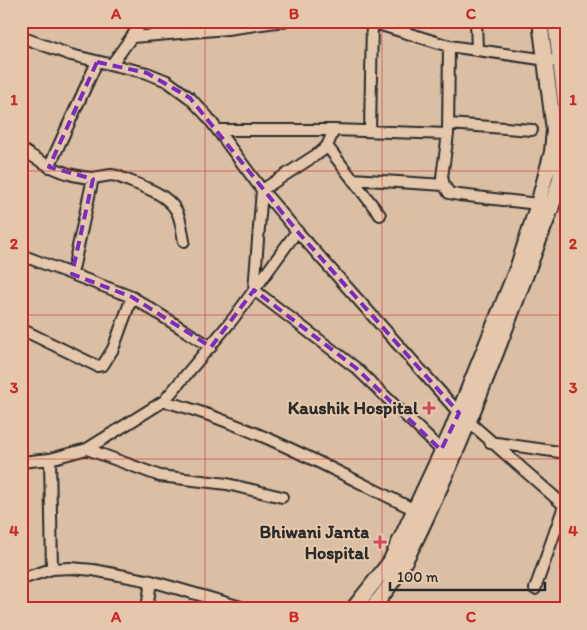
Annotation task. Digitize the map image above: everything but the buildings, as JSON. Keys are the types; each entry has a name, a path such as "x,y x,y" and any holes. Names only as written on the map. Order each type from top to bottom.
{"main road":[{"path":"353,609 390,562 441,450 464,417 538,204 552,152 554,130 540,21"},
{"path":"559,30 566,108"},
{"path":"371,609 379,600 414,545 464,417 551,209 560,179 565,152 566,123"}],"street":[{"path":"112,64 143,21"},
{"path":"133,37 227,29 284,21"},
{"path":"476,21 477,50"},
{"path":"370,131 374,22 449,46 546,60 563,71"},
{"path":"21,37 97,62 147,73 167,81 190,98 218,130 262,190 297,231 464,417 489,442 565,507 535,589"},
{"path":"449,46 448,129 442,178 444,185 449,193 538,204"},
{"path":"49,167 97,62"},
{"path":"218,130 532,130"},
{"path":"262,190 327,146 334,130"},
{"path":"327,146 380,215"},
{"path":"21,149 49,167 74,176 93,178 117,176 155,193 168,201 177,211 184,241"},
{"path":"72,274 93,178"},
{"path":"352,179 444,185"},
{"path":"254,290 262,190"},
{"path":"21,462 50,459 87,449 164,401 211,348 297,231"},
{"path":"21,255 132,297 211,348"},
{"path":"254,290 356,368 441,450"},
{"path":"21,329 90,362 103,366 113,349 132,297"},
{"path":"164,401 208,413 256,433 415,510"},
{"path":"489,442 566,453"},
{"path":"87,449 160,476 227,484 282,497"},
{"path":"50,459 52,569"},
{"path":"21,578 52,569 93,570 151,581 248,609"},
{"path":"147,609 151,581"}],"highlighted area":[{"path":"97,62 147,73 190,98 297,231 459,413 441,450 356,368 254,290 211,347 132,297 72,274 93,179 49,167"}],"place":[{"name":"Kaushik Hospital","path":"429,408"},
{"name":"Bhiwani Janta Hospital","path":"380,542"}]}
